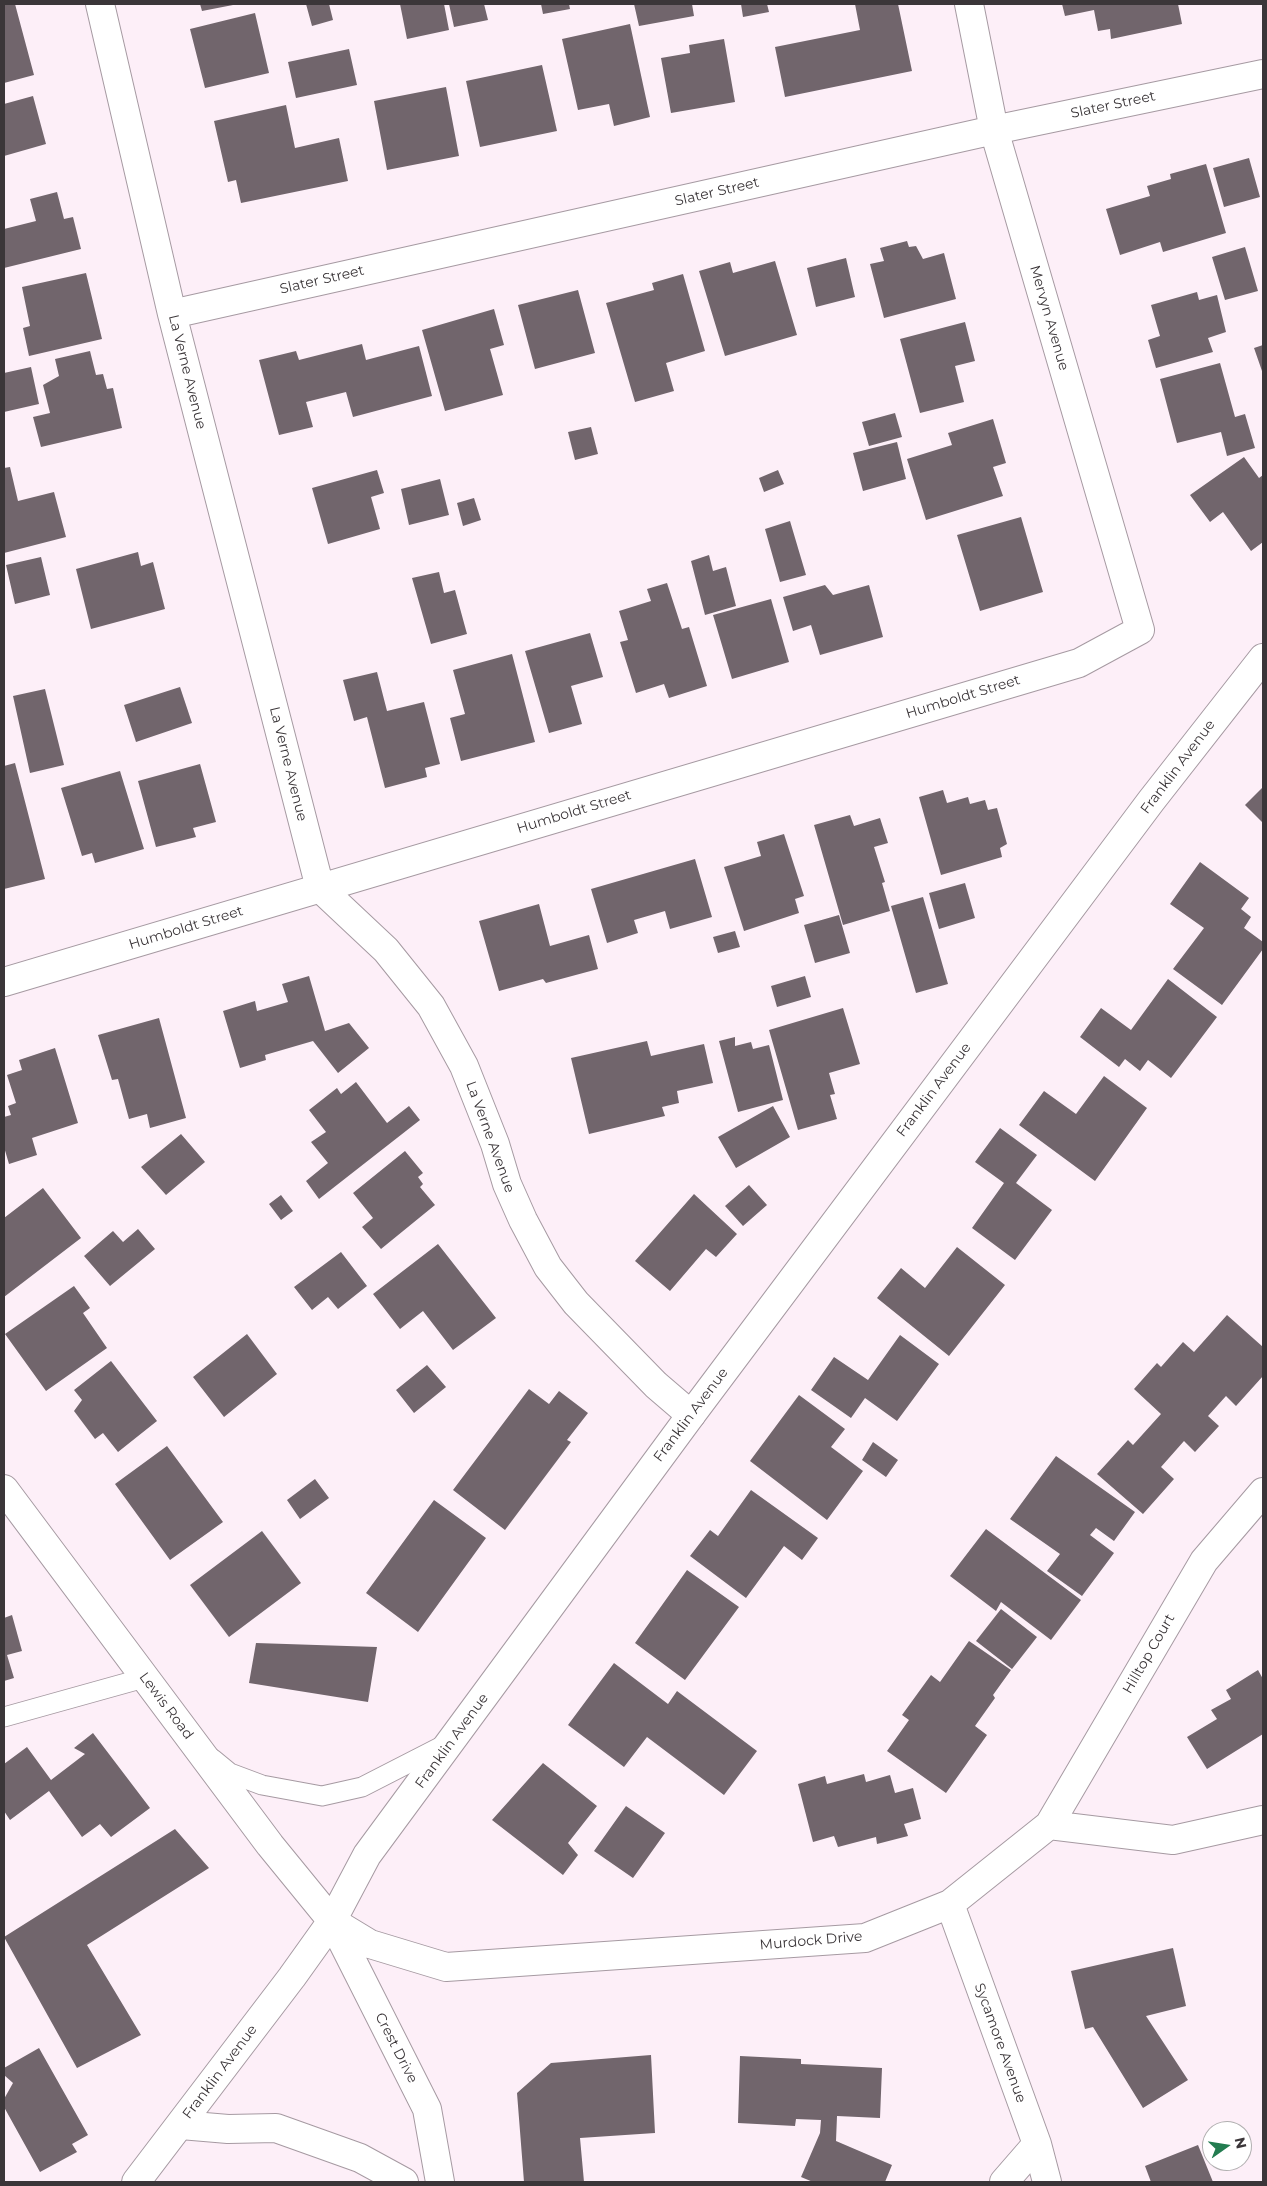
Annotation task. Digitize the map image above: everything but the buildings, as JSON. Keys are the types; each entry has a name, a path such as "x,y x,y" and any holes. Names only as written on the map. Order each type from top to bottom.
{"street":[{"name":"La Verne Avenue","path":"100,4 172,314 320,888 386,950 431,1006 464,1066 495,1144 507,1184 522,1220 548,1266 576,1303 656,1384 691,1415"},
{"name":"Mervyn Avenue","path":"969,4 994,130 1140,630"},
{"name":"Slater Street","path":"172,314 994,130 1263,74"},
{"name":"Humboldt Street","path":"4,982 1079,663 1140,630"},
{"name":"Franklin Avenue","path":"136,2182 292,1977 332,1920 367,1855 691,1415 1146,809 1263,658"},
{"name":"Lewis Road","path":"4,1489 285,1865 332,1920"},
{"name":"Hilltop Court","path":"1049,1825 1204,1561 1263,1492"},
{"path":"1049,1825 1173,1840 1263,1820"},
{"name":"Murdock Drive","path":"332,1920 370,1944 446,1967 865,1938 950,1904 1049,1825"},
{"name":"Sycamore Avenue","path":"950,1904 1037,2144 1047,2182"},
{"name":"Crest Drive","path":"332,1920 427,2109 440,2182"},
{"path":"181,2125 228,2129 276,2128 360,2158 404,2182"},
{"path":"1004,2182 1037,2144"}],"lane":[{"path":"4,1717 144,1678"},
{"path":"194,1744 230,1773 262,1784 322,1796 362,1787 452,1741"}]}
